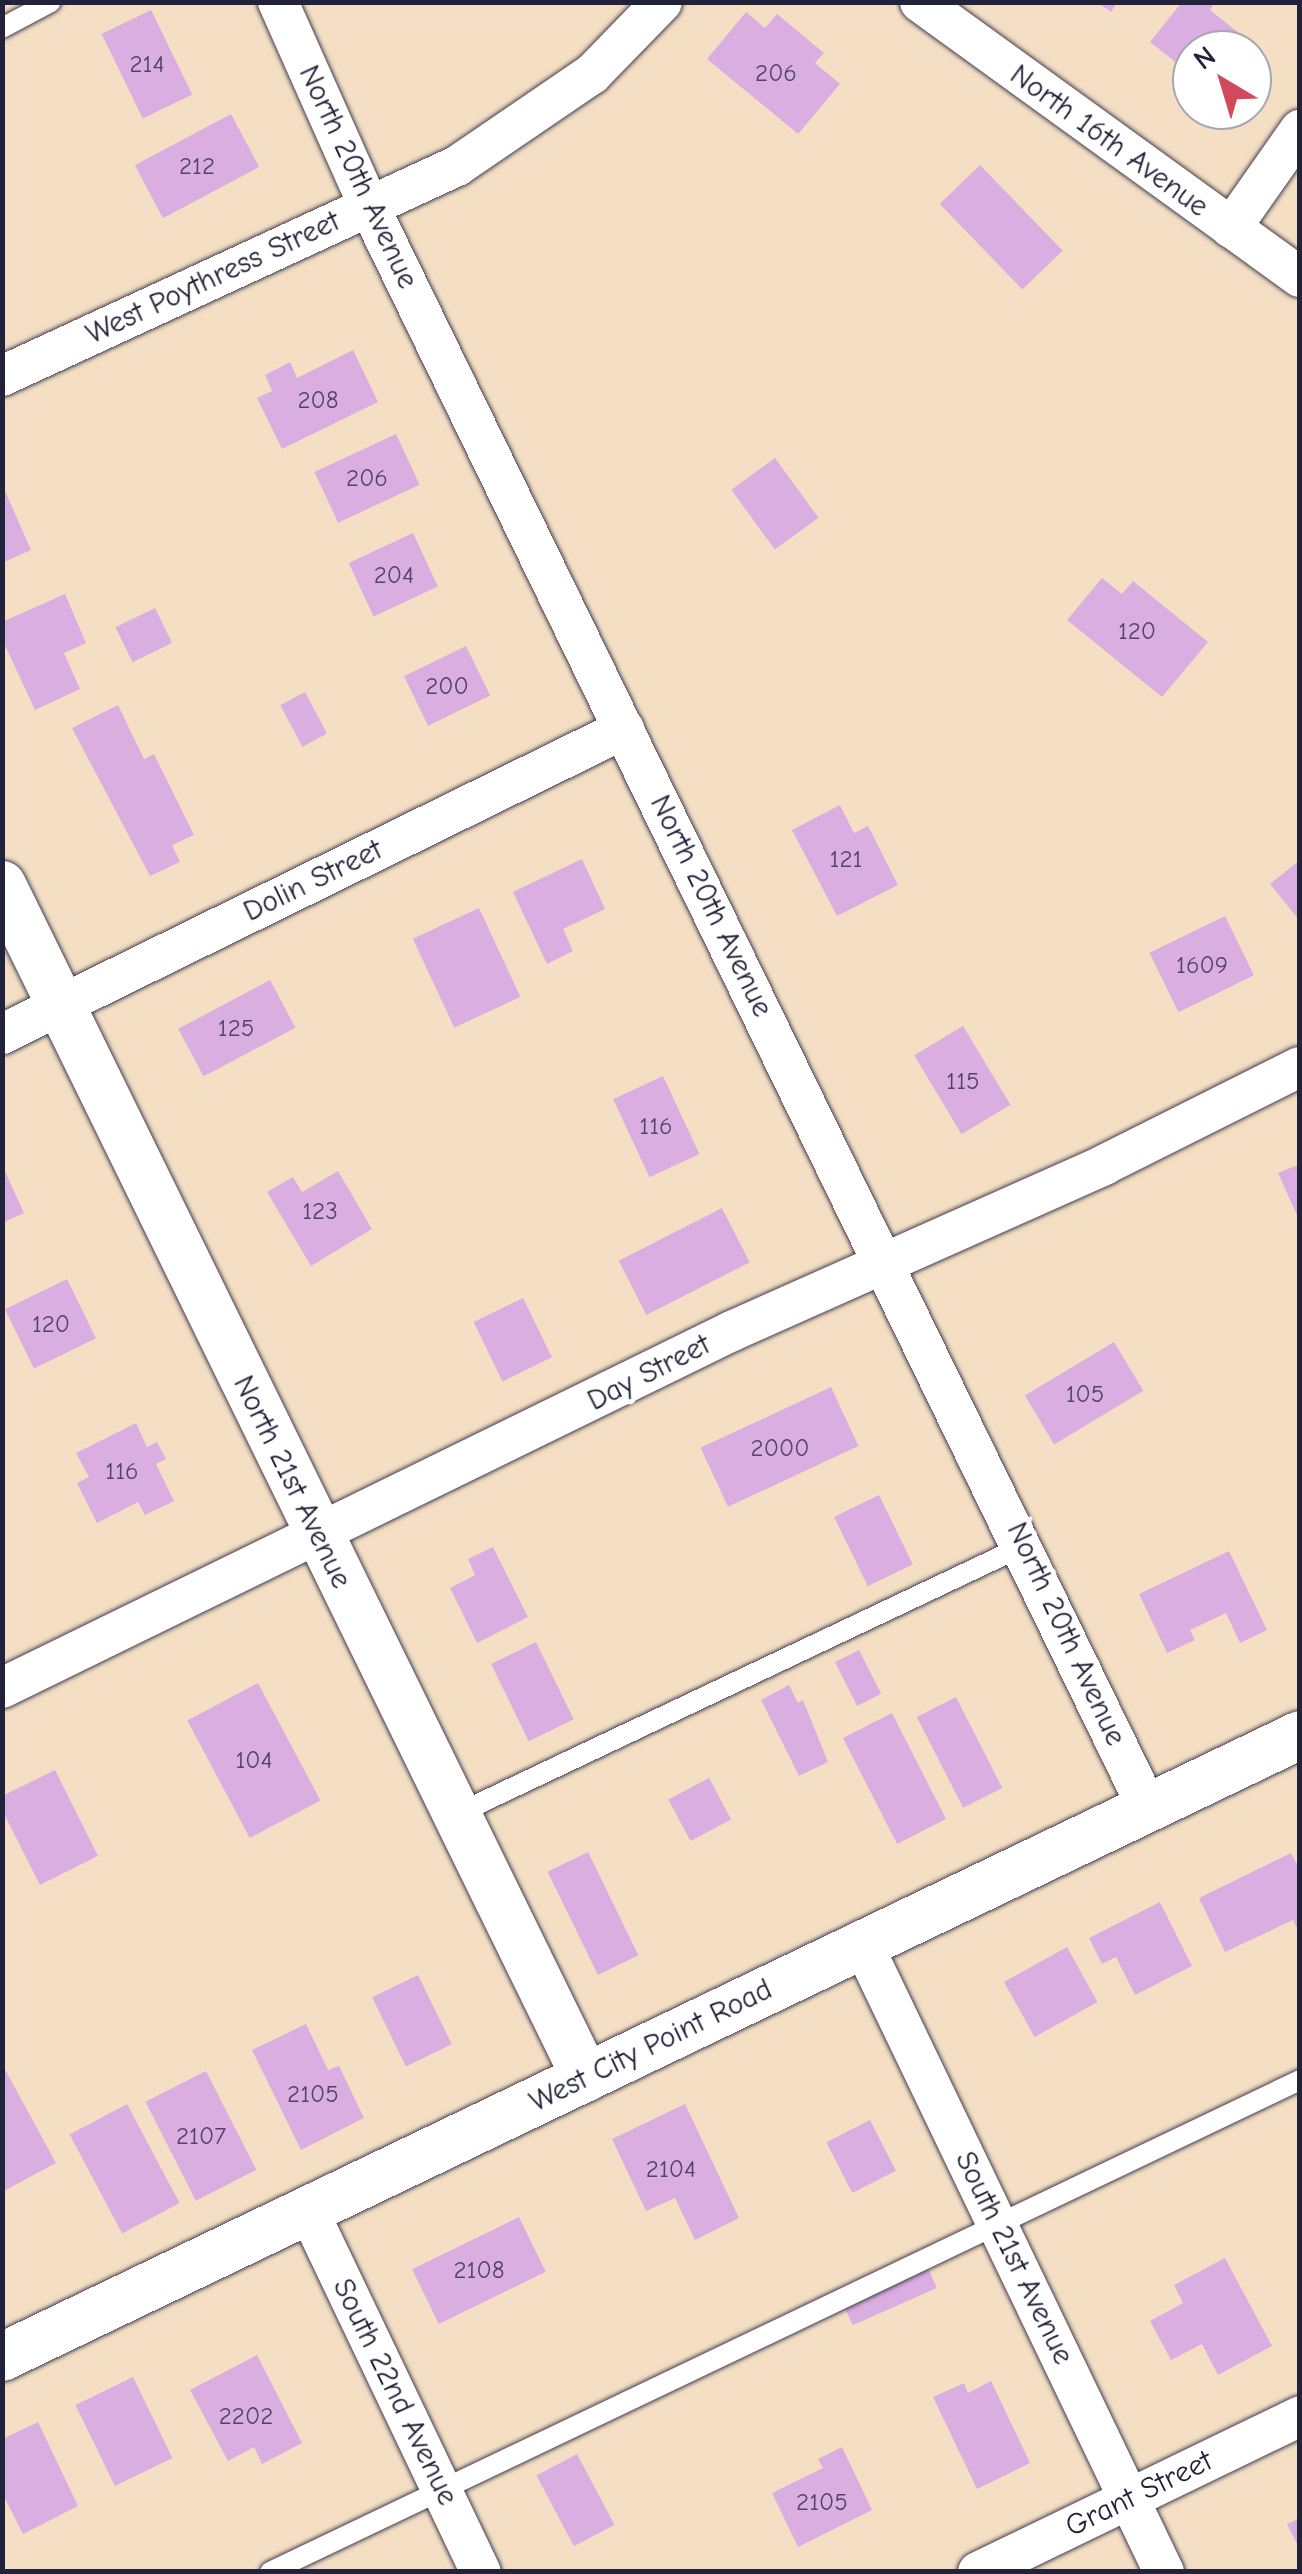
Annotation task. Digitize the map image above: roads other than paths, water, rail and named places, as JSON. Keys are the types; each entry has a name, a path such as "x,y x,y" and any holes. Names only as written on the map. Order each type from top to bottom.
{"street":[{"name":"North 20th Avenue","path":"278,2 369,206 1025,1545 1148,1808"},
{"name":"West Poythress Street","path":"2,376 369,206 527,124 592,74 662,2"},
{"name":"North 16th Avenue","path":"920,2 1300,277"},
{"path":"1230,228 1300,130"},
{"name":"Dolin Street","path":"2,1034 624,729"},
{"name":"North 21st Avenue","path":"2,885 586,2078"},
{"name":"Day Street","path":"2,1688 885,1261 1104,1165 1300,1067"},
{"name":"West City Point Road","path":"2,2357 1300,1735"},
{"name":"South 21st Avenue","path":"863,1945 1164,2572"},
{"name":"South 22nd Avenue","path":"309,2212 481,2572"},
{"name":"Grant Street","path":"978,2572 1300,2416"}],"lane":[{"path":"2,28 51,2"},
{"path":"456,1815 1025,1545"},
{"path":"270,2572 440,2485 1300,2080"}]}
